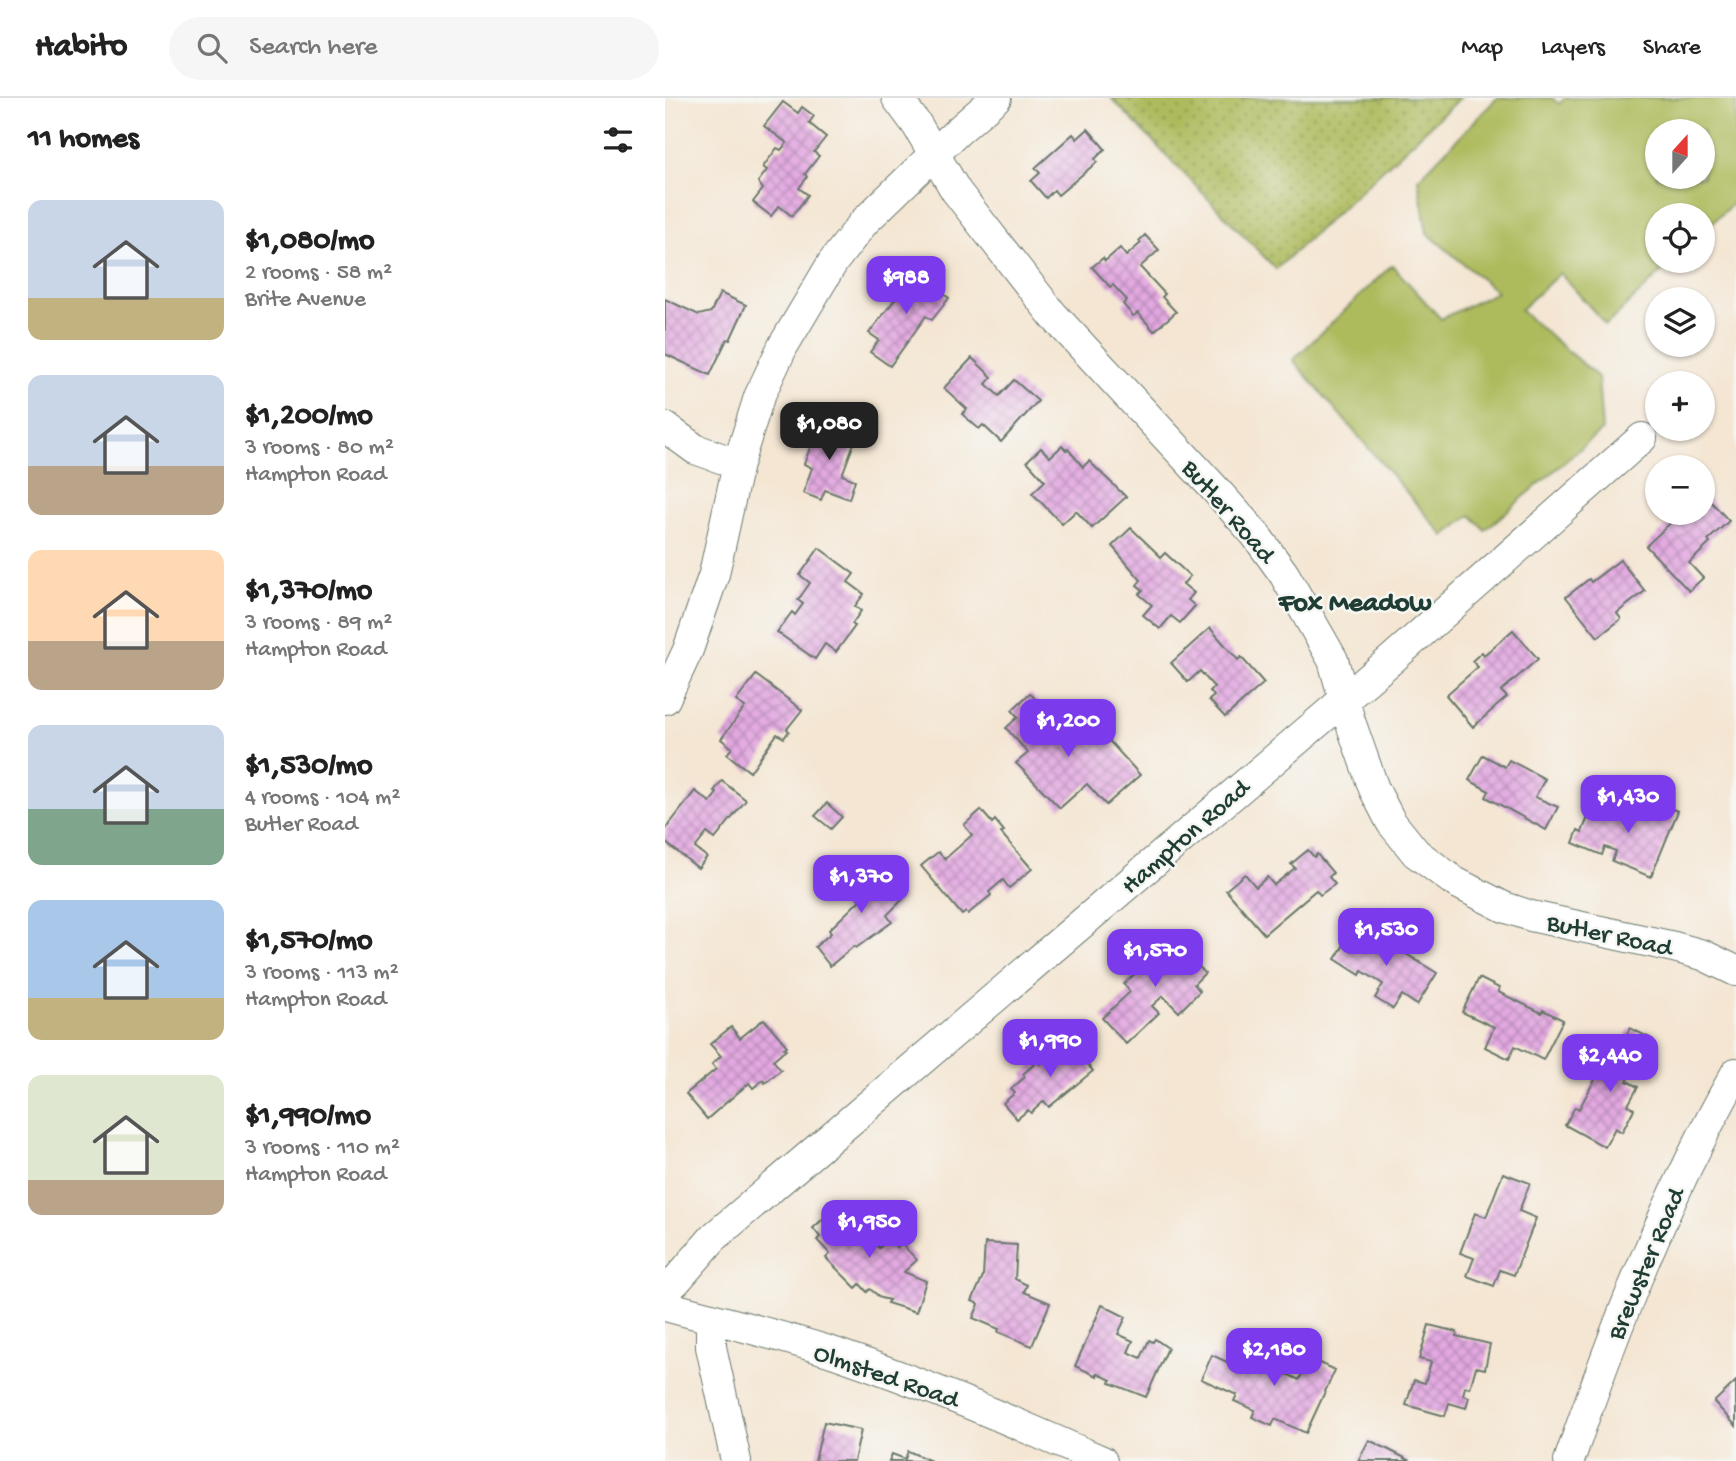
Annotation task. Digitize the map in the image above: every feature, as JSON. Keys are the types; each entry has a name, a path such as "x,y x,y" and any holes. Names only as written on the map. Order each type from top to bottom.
{"street":[{"name":"Butler Road","path":"897,98 935,153 955,191 1053,315 1213,486 1285,574 1333,660 1374,789 1401,837 1432,866 1482,897 1504,907 1531,916 1674,947 1703,955 1736,971"},
{"path":"665,699 688,650 714,574 738,464 759,397 783,346 833,262 864,222 996,98"},
{"path":"665,427 695,449 738,464"},
{"name":"Hampton Road","path":"665,1289 676,1281 714,1237 1344,699 1642,438"},
{"name":"Brewster Road","path":"1569,1461 1607,1350 1657,1227 1699,1139 1736,1073"},
{"name":"Olmsted Road","path":"665,1306 877,1368 969,1403 1102,1461"},
{"path":"711,1318 711,1347 736,1461"}],"green space":[{"path":"1111,98 1460,98 1276,269"},
{"path":"1497,98 1552,98 1559,104 1565,98 1736,98 1736,200 1715,220 1715,203 1645,203 1645,273 1660,273 1606,325 1560,273 1520,310 1598,377 1602,430 1485,530 1471,515 1444,536 1293,360 1392,265 1441,319 1497,292 1427,233 1418,179"}],"building":[{"path":"783,102 798,113 802,107 814,116 809,123 826,137 814,152 819,156 805,174 807,177 799,188 808,195 792,216 779,206 771,216 753,202 763,189 758,182 767,170 763,167 777,148 781,150 787,143 764,126"},
{"path":"1088,129 1105,149 1095,159 1097,162 1058,195 1054,190 1046,198 1031,181 1040,173 1035,168 1073,134 1077,139"},
{"path":"1145,235 1159,250 1140,267 1165,294 1162,297 1176,312 1154,331 1138,313 1133,316 1123,304 1127,300 1113,285 1110,287 1092,267 1103,258 1105,261 1120,248 1126,256 1141,243 1139,241"},
{"path":"909,269 949,298 932,320 926,316 890,366 870,352 879,340 869,333 896,298 891,294"},
{"path":"720,293 746,305 710,375 665,354 665,299 699,315 711,312"},
{"path":"972,358 992,377 986,384 999,396 1014,380 1038,401 1001,442 983,425 979,429 962,414 967,409 944,388"},
{"path":"820,421 857,435 842,475 855,480 849,499 825,490 821,500 803,493 812,468 804,464"},
{"path":"1062,446 1068,449 1083,467 1089,461 1126,497 1092,528 1076,511 1062,524 1032,493 1045,481 1027,461 1041,448 1050,457"},
{"path":"1715,506 1729,521 1708,540 1710,543 1689,563 1703,578 1689,591 1646,546 1668,525 1715,525"},
{"path":"1131,528 1161,557 1165,553 1190,576 1183,584 1194,593 1188,600 1195,606 1180,623 1171,616 1160,629 1143,615 1152,605 1139,594 1143,590 1137,585 1141,580 1112,546"},
{"path":"819,548 854,574 848,582 864,594 855,606 861,611 852,624 855,626 836,652 825,644 815,659 777,632 792,612 795,615 803,604 798,600 810,583 800,575"},
{"path":"1620,560 1645,591 1617,613 1621,619 1598,637 1566,597"},
{"path":"1210,628 1238,660 1241,657 1264,683 1225,717 1209,700 1214,696 1210,691 1214,687 1200,671 1188,682 1171,663"},
{"path":"1513,630 1538,659 1501,691 1507,697 1473,727 1446,695 1478,667 1472,661 1482,652 1484,655"},
{"path":"756,675 802,710 787,729 789,731 784,738 777,734 750,772 727,754 732,748 721,739 745,707 736,701"},
{"path":"1030,693 1044,709 1038,714 1069,748 1095,725 1140,775 1106,805 1087,784 1060,808 1016,763 1028,753 1006,728 1018,717 1012,710"},
{"path":"1483,755 1505,767 1509,760 1545,779 1535,797 1558,807 1546,830 1486,797 1489,791 1469,780"},
{"path":"722,781 746,800 715,839 707,833 695,848 707,857 698,868 665,842 665,830 695,791 710,802"},
{"path":"1595,800 1646,820 1653,801 1678,811 1651,877 1612,861 1616,851 1605,847 1602,855 1573,843 1578,830 1582,832"},
{"path":"827,803 842,817 831,829 815,816"},
{"path":"981,810 992,823 995,820 1004,831 1001,833 1032,869 1009,888 1003,880 989,892 991,895 968,914 966,912 962,915 921,866 938,852 945,859 972,835 964,825"},
{"path":"1308,850 1314,857 1317,854 1333,873 1329,877 1335,884 1320,895 1316,890 1264,934 1226,890 1245,874 1256,887 1267,877 1274,885 1295,868 1291,864"},
{"path":"870,865 875,870 877,868 883,876 880,878 885,883 888,881 903,899 887,915 892,922 856,948 854,946 830,966 815,947 860,900 847,884"},
{"path":"1356,926 1382,942 1380,945 1385,948 1388,943 1437,973 1417,1005 1402,995 1393,1009 1375,998 1383,984 1362,971 1360,975 1335,959"},
{"path":"1173,939 1205,973 1194,984 1200,991 1179,1012 1163,996 1152,1006 1159,1013 1126,1044 1102,1018 1130,992 1124,984 1140,969 1137,965 1142,961 1139,958 1147,950 1150,954 1154,950 1158,954"},
{"path":"1479,978 1499,988 1498,992 1563,1020 1543,1060 1515,1046 1509,1059 1485,1047 1494,1027 1462,1012"},
{"path":"764,1019 787,1046 773,1060 781,1070 765,1083 763,1080 753,1088 749,1083 707,1119 686,1094 716,1069 712,1064 721,1056 710,1044 731,1027 740,1038"},
{"path":"1630,1028 1650,1038 1627,1081 1638,1087 1628,1105 1634,1109 1622,1132 1615,1128 1605,1147 1565,1125 1575,1107 1579,1109 1599,1072 1605,1075"},
{"path":"1076,1037 1093,1057 1086,1063 1093,1071 1049,1107 1044,1101 1031,1113 1028,1110 1017,1119 1003,1103 1015,1093 1011,1089 1038,1061 1040,1064 1052,1053 1055,1056"},
{"path":"1503,1173 1530,1183 1519,1211 1536,1218 1514,1275 1500,1270 1494,1286 1467,1276 1474,1258 1460,1253 1475,1213 1486,1217"},
{"path":"844,1200 860,1218 855,1222 879,1248 889,1239 897,1248 902,1244 917,1260 904,1272 926,1281 916,1312 887,1303 889,1300 881,1298 870,1289 867,1292 860,1284 856,1288 826,1258 830,1254 817,1240 820,1237 813,1228"},
{"path":"985,1243 1017,1245 1015,1279 1027,1285 1024,1292 1050,1303 1032,1346 973,1318 979,1304 972,1301 983,1276"},
{"path":"1102,1305 1126,1317 1118,1334 1133,1341 1128,1352 1141,1358 1149,1340 1153,1342 1155,1339 1168,1348 1146,1397 1110,1383 1111,1380 1097,1373 1097,1376 1075,1366"},
{"path":"1429,1325 1457,1332 1456,1336 1490,1344 1485,1369 1476,1367 1470,1388 1465,1387 1463,1395 1469,1397 1466,1408 1449,1403 1445,1416 1406,1405 1414,1380 1425,1383 1431,1362 1419,1359"},
{"path":"1262,1347 1289,1360 1283,1372 1299,1380 1310,1358 1335,1370 1306,1433 1275,1419 1272,1426 1252,1417 1255,1410 1234,1401 1237,1395 1201,1379 1212,1355 1251,1373"},
{"path":"1736,1381 1736,1426 1714,1402"},
{"path":"824,1422 861,1430 854,1461 815,1461"},
{"path":"1369,1440 1411,1461 1358,1461"},
{"path":"908,1451 931,1461 889,1461 892,1454 905,1459"}],"district":[{"name":"Fox Meadow","path":"1355,600"}]}
